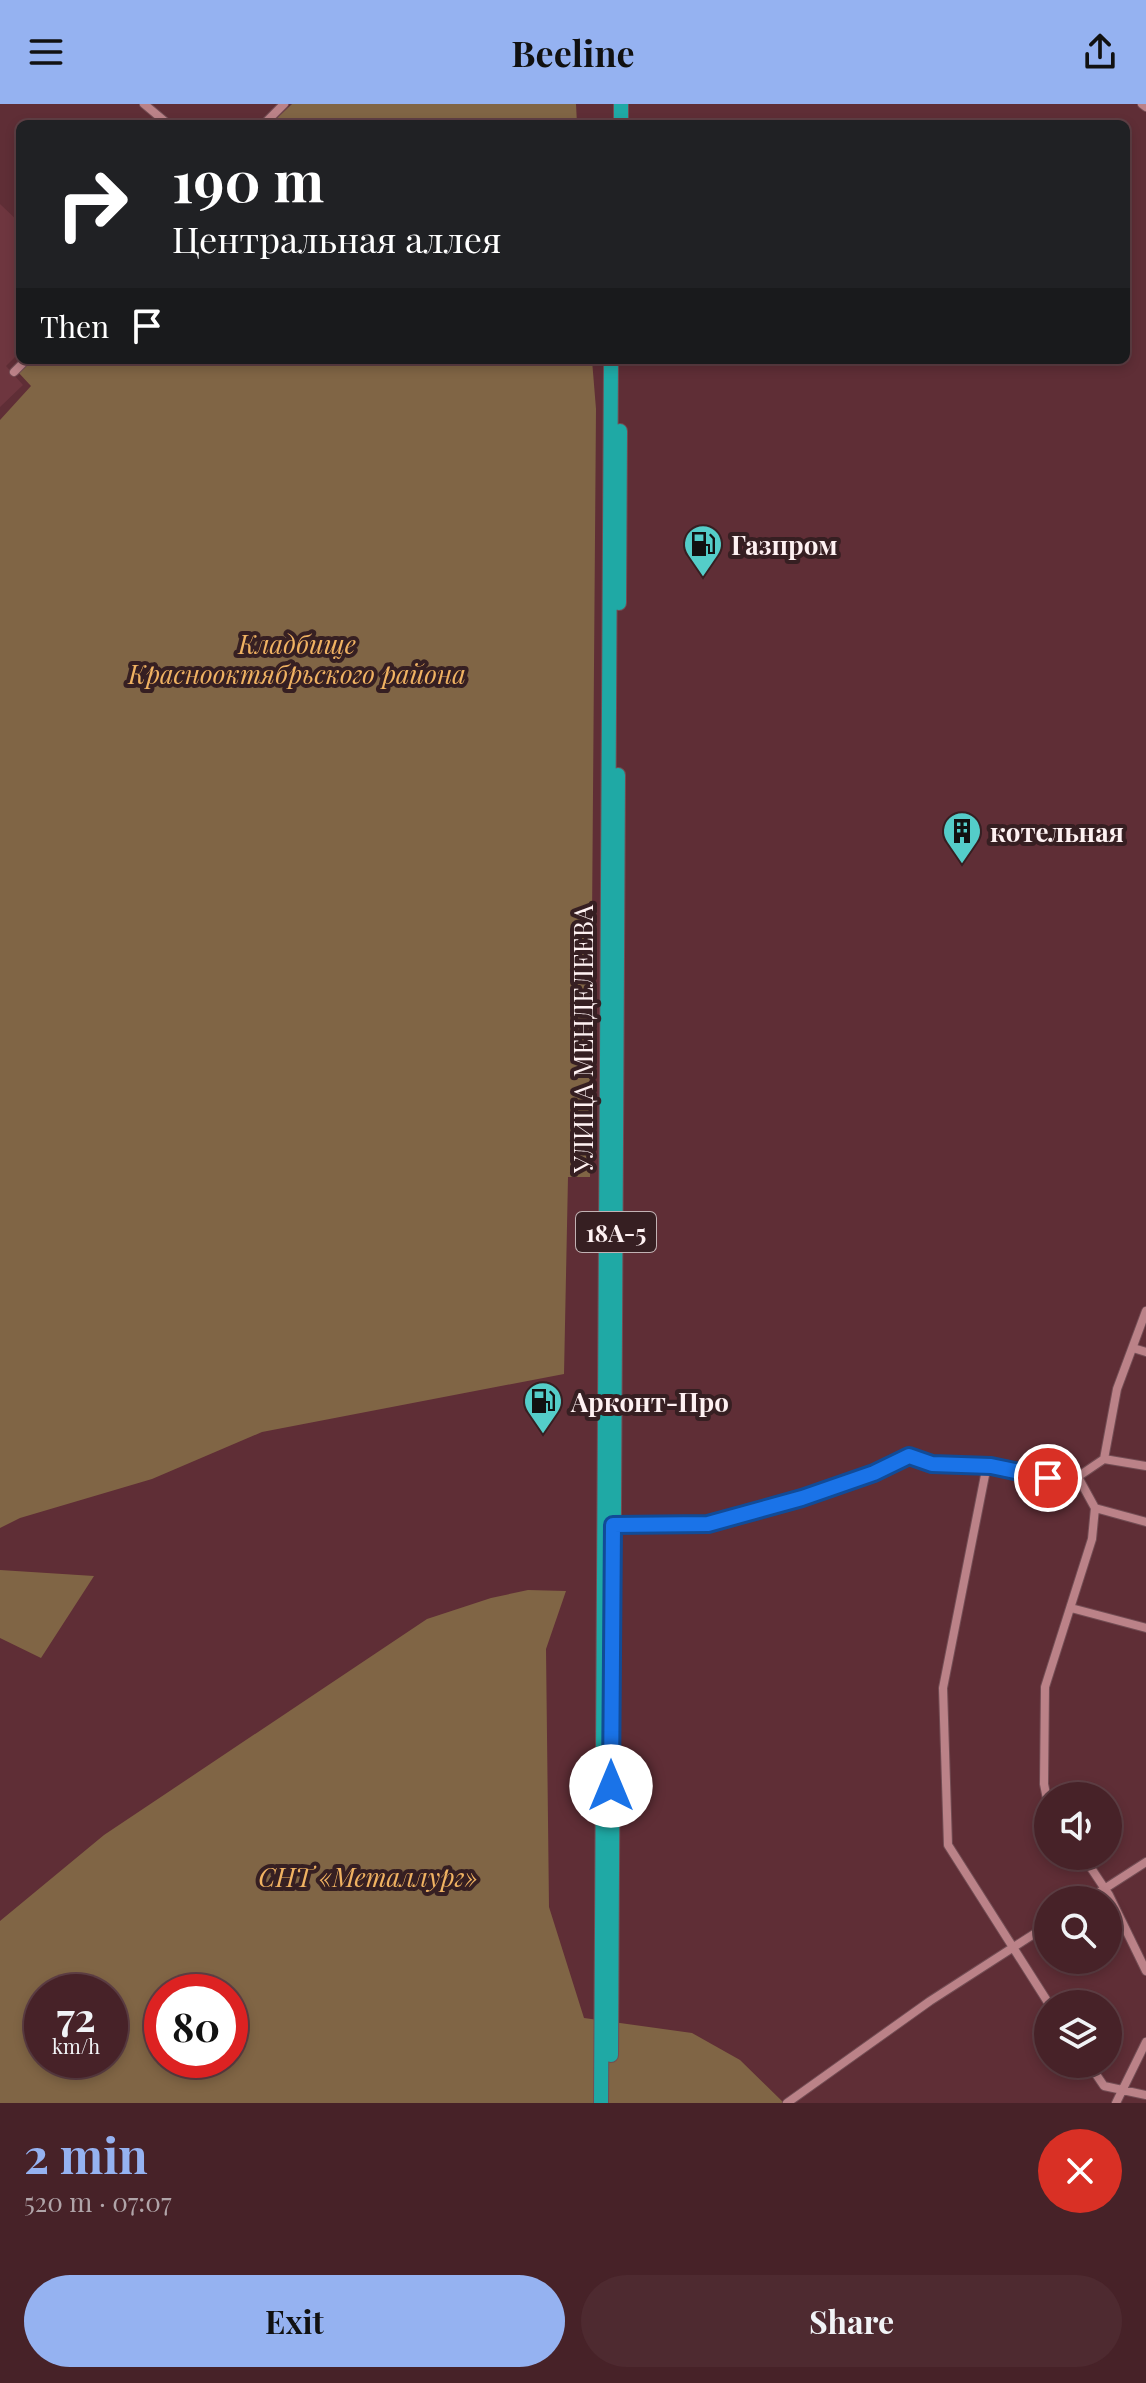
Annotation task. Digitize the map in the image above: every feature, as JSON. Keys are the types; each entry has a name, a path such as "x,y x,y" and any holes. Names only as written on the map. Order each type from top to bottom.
{"highway":[{"name":"УЛИЦА МЕНДЕЛЕЕВА","path":"601,2103 611,364"},
{"name":"УЛИЦА МЕНДЕЛЕЕВА","path":"611,2103 620,364"}],"street":[{"path":"144,104 163,120"},
{"path":"268,120 284,104"},
{"path":"14,372 22,364"},
{"path":"1104,1459 1117,1389 1146,1311"},
{"path":"1133,1348 1146,1352"},
{"path":"613,1525 708,1524 816,1493 874,1473 909,1456 932,1464 987,1465 1064,1481 1078,1477 1104,1459 1146,1466"},
{"path":"987,1465 943,1688 948,1845 1040,1990"},
{"path":"1044,1782 1045,1687 1092,1539 1095,1508 1078,1477"},
{"path":"1095,1508 1146,1522"},
{"path":"1071,1608 1146,1628"},
{"path":"1110,1886 1146,1862"},
{"path":"1122,1923 1146,1971"},
{"path":"787,2103 930,2001 1034,1934"},
{"path":"1116,2103 1146,2042"},
{"path":"1099,2078 1104,2086 1146,2095"}],"shaded area":[{"path":"0,204 16,219 16,356 6,366 23,385 0,407"}],"green space":[{"path":"292,104 576,104 577,120 275,120"},
{"name":"Кладбище Краснооктябрьского района","path":"27,364 592,364 596,409 590,1177 568,1177 564,1374 262,1432 152,1479 20,1518 0,1528 0,420 31,386 18,372"},
{"path":"0,1570 94,1576 41,1658 0,1638"},
{"name":"СНТ «Металлург»","path":"528,1590 566,1591 546,1649 549,1907 584,2018 692,2033 740,2060 784,2103 0,2103 0,1921 104,1835 427,1619 491,1598"}],"place":[{"name":"Газпром","path":"703,578"},
{"name":"котельная","path":"962,865"},
{"name":"Арконт-Про","path":"543,1435"}],"route":[{"path":"611,1786 613,1525 708,1524 802,1498 874,1473 909,1456 932,1464 991,1466 1048,1478"}]}
